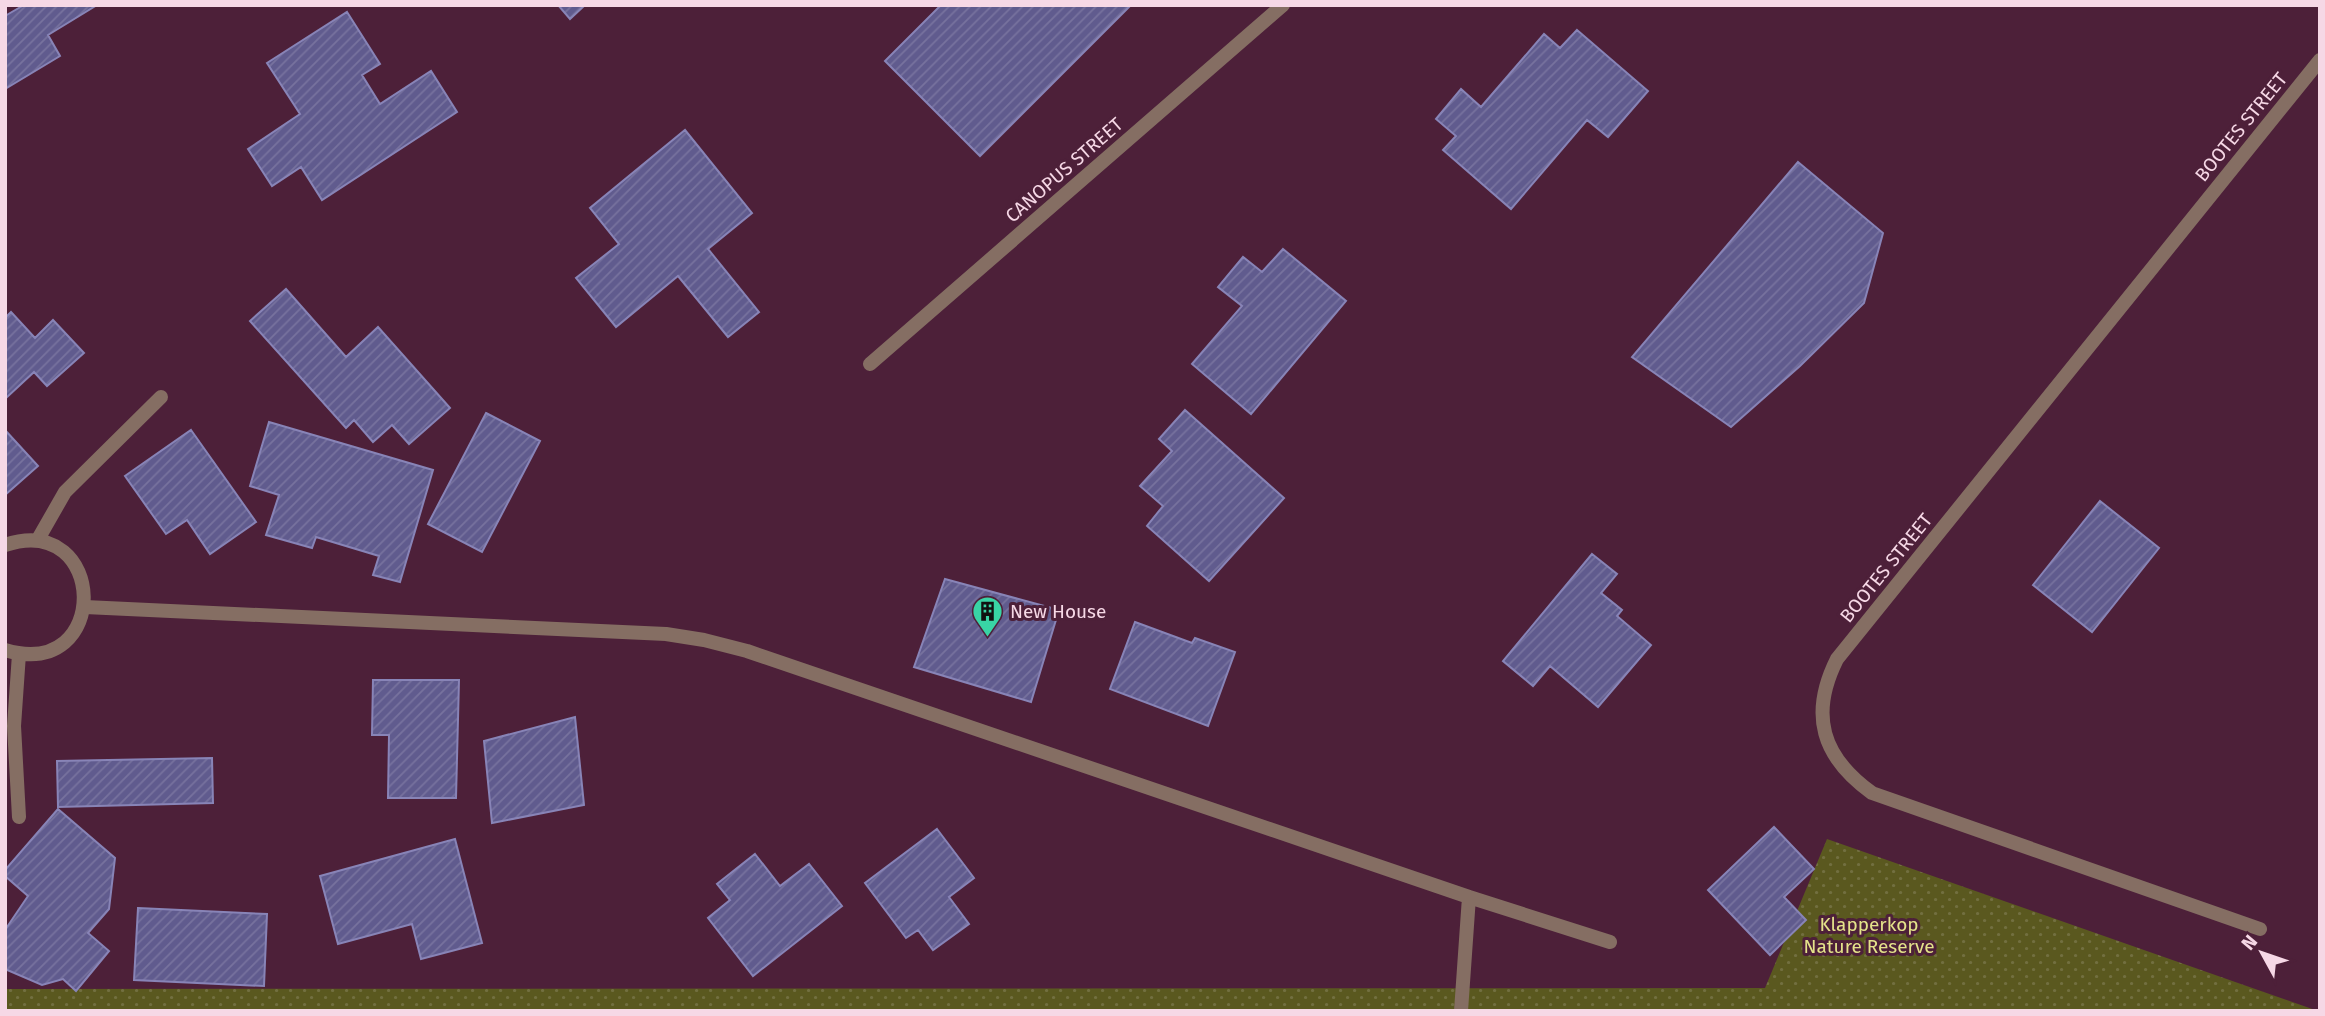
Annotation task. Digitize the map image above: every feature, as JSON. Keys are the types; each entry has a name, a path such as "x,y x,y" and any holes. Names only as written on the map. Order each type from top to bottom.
{"street":[{"name":"CANOPUS STREET","path":"870,365 1283,5"},
{"name":"BOOTES STREET","path":"2260,929 1872,793 1853,780 1831,751 1824,735 1822,701 1828,677 1837,659 2320,60"},
{"path":"37,541 65,492 161,397"},
{"path":"5,545 19,541 37,541 54,546 69,557 79,572 85,589 85,607 79,624 69,639 54,649 37,654 12,652 19,817"},
{"path":"85,607 628,631 704,640 747,651 1469,897 1610,942"},
{"path":"1461,1011 1469,897"}],"green space":[{"name":"Klapperkop Nature Reserve","path":"1827,839 2318,1011 5,1011 5,989 1765,988"}],"building":[{"path":"24,5 97,5 48,35 60,56 5,89 5,16"},
{"path":"558,5 585,5 570,19"},
{"path":"941,5 1131,5 980,156 885,61"},
{"path":"347,12 380,64 362,75 380,104 431,71 457,112 322,200 301,167 272,186 248,149 300,114 267,63"},
{"path":"1577,30 1648,91 1608,137 1587,120 1511,209 1443,150 1456,136 1436,119 1461,89 1481,107 1544,34 1560,48"},
{"path":"685,130 752,213 708,249 759,312 728,337 678,276 616,327 576,278 619,244 590,208"},
{"path":"1798,162 1883,233 1864,303 1800,366 1731,427 1632,357"},
{"path":"1283,249 1346,301 1251,414 1192,364 1242,306 1218,287 1243,257 1262,272"},
{"path":"286,289 346,357 378,327 450,408 409,444 392,425 373,442 354,420 346,428 250,321"},
{"path":"11,312 35,338 53,320 84,353 47,386 34,372 5,399 5,318"},
{"path":"1185,410 1284,498 1209,581 1147,526 1163,506 1140,486 1172,451 1159,439"},
{"path":"486,413 540,441 482,552 428,524"},
{"path":"269,422 433,470 400,582 373,575 379,556 316,537 312,548 266,535 279,495 250,486"},
{"path":"5,430 38,466 5,495"},
{"path":"191,430 256,522 210,554 187,520 166,534 125,476"},
{"path":"2100,501 2159,548 2092,632 2033,585"},
{"path":"1592,554 1617,574 1601,593 1622,610 1617,616 1651,645 1598,707 1550,666 1533,686 1503,661"},
{"name":"New House","path":"945,579 1059,610 1031,702 914,667"},
{"path":"1135,622 1192,643 1195,638 1235,652 1208,726 1110,689"},
{"path":"373,680 459,680 456,798 388,798 389,735 372,735"},
{"path":"575,717 584,805 492,823 484,741"},
{"path":"212,758 213,803 58,807 57,761"},
{"path":"58,809 115,858 109,909 88,933 109,951 76,991 63,979 42,985 5,969 5,930 28,896 5,876 5,870"},
{"path":"1774,827 1814,869 1784,897 1806,920 1770,955 1708,890"},
{"path":"937,829 974,878 949,897 969,924 933,950 918,930 906,938 865,883"},
{"path":"455,839 482,943 421,959 412,924 338,944 320,876"},
{"path":"755,854 780,886 809,864 842,906 753,976 708,918 730,900 717,884"},
{"path":"138,908 267,914 264,986 134,980"}],"place":[{"name":"New House","path":"987,638"}]}
